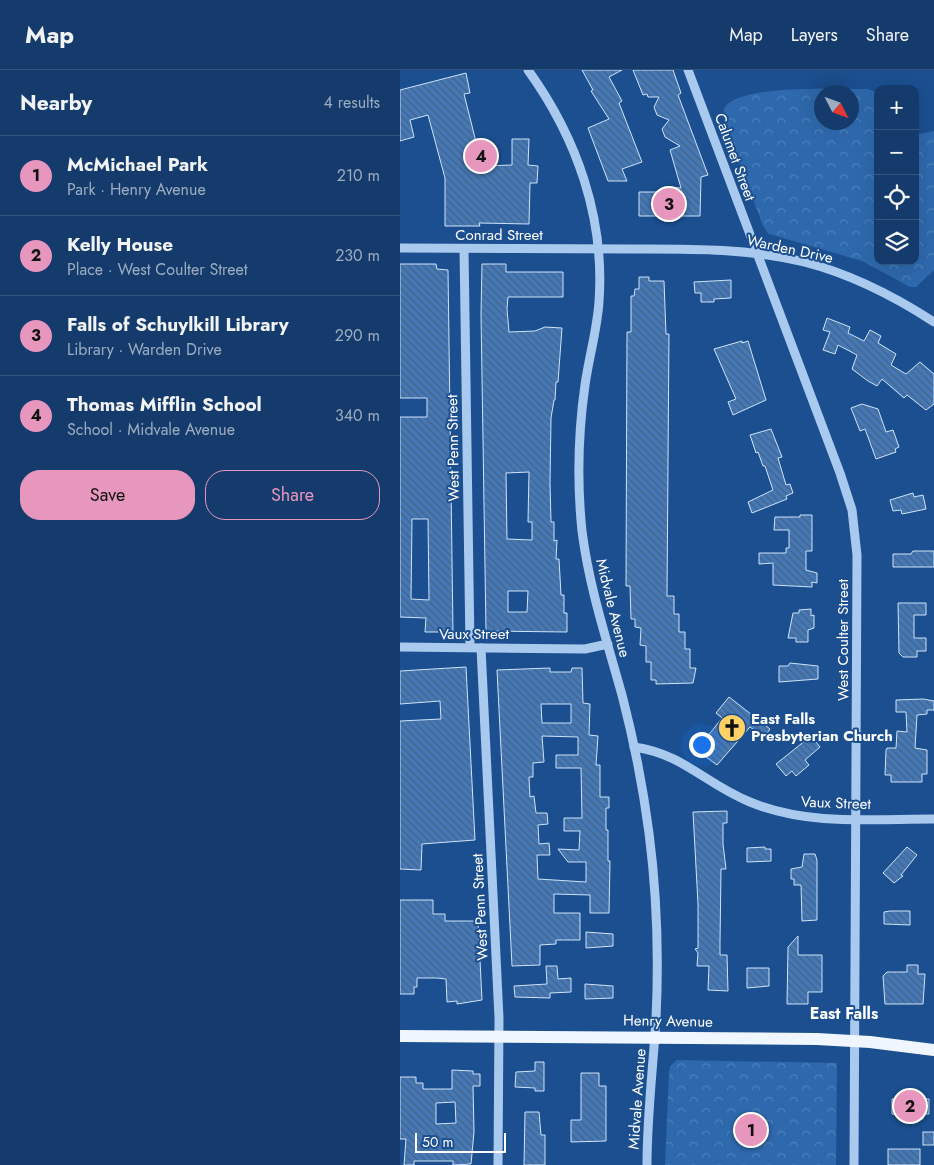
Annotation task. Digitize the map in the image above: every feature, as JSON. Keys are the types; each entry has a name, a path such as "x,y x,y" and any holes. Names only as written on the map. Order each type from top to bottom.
{"main road":[{"name":"Henry Avenue","path":"400,1036 855,1041 934,1050"}],"street":[{"name":"Midvale Avenue","path":"528,70 559,118 578,159 589,195 599,248 599,301 583,402 578,468 582,532 587,562 634,747 650,837 656,903 657,981 647,1165"},
{"name":"Calumet Street","path":"688,70 756,253"},
{"name":"Conrad Street","path":"400,248 599,248"},
{"name":"Warden Drive","path":"599,248 699,249 756,253 806,263 852,278 889,296 934,322"},
{"name":"West Penn Street","path":"464,249 470,648"},
{"name":"West Coulter Street","path":"756,253 840,473 852,510 857,555 854,1165"},
{"name":"Vaux Street","path":"400,647 585,648 608,644"},
{"name":"West Penn Street","path":"481,648 499,1037 498,1165"},
{"name":"Vaux Street","path":"634,747 655,750 674,758 728,792 766,809 803,817 934,819"}],"green space":[{"path":"814,89 814,130 859,130 859,89 874,91 874,265 919,265 919,134 934,131 934,270 916,287 910,287 862,261 769,234 763,226 723,116 724,109 733,101 748,95"},
{"path":"677,1060 837,1063 836,1165 665,1165 669,1072 670,1066"}],"building":[{"path":"582,70 622,70 609,77 622,101 619,103 642,162 622,169 627,181 608,181 588,128 609,119 591,91 593,90"},
{"path":"633,70 673,70 681,93 678,95 708,175 701,177 700,216 675,216 674,221 664,221 665,216 639,216 639,192 665,192 665,187 681,188 670,150 680,146 665,137 662,129 669,120 657,115 654,107 659,97 643,95"},
{"path":"466,73 470,93 464,94 482,166 512,165 512,139 529,139 528,165 538,166 537,183 530,183 529,224 479,223 480,226 445,226 445,178 428,115 410,120 414,137 400,141 400,90"},
{"path":"400,264 436,264 437,269 448,270 453,632 425,632 426,618 400,617 400,417 427,417 427,398 400,398","holes":["412,519 428,519 429,600 411,599"]},
{"path":"482,264 506,264 506,272 563,272 563,297 508,297 507,309 509,332 535,331 545,327 562,328 558,382 556,382 551,418 550,483 551,522 554,522 554,541 557,540 556,559 559,559 561,595 564,595 564,613 567,613 567,632 486,631 481,314","holes":["529,472 528,522 532,522 532,540 507,539 506,473","508,591 528,591 527,612 508,612"]},
{"path":"639,277 649,277 649,281 664,281 666,334 669,334 667,596 674,596 674,614 679,614 679,632 685,632 685,649 690,649 690,668 696,668 693,683 656,684 656,680 651,680 651,662 646,662 646,646 640,645 641,628 635,627 635,619 631,619 630,586 626,586 627,332 631,332 631,296 634,296 635,289 639,289"},
{"path":"731,280 731,298 714,299 714,302 701,302 701,293 695,293 694,282"},
{"path":"827,318 850,327 848,333 864,341 870,330 881,336 878,343 896,354 891,365 906,374 920,362 934,374 934,404 926,410 907,395 904,398 882,379 877,386 868,381 852,369 857,355 838,345 835,354 823,350 830,332 823,330"},
{"path":"742,341 742,343 748,341 766,400 733,415 728,402 736,399 714,349"},
{"path":"862,404 878,409 886,432 893,430 899,447 895,449 896,452 876,459 865,429 860,431 851,408"},
{"path":"771,429 782,457 778,458 786,485 790,484 793,493 786,496 787,499 752,513 748,502 773,490 765,466 763,466 758,452 756,453 750,435"},
{"path":"913,493 914,497 923,495 926,509 902,514 901,510 893,511 890,500"},
{"path":"800,515 812,515 812,551 806,551 806,570 817,573 817,583 812,582 812,587 773,585 773,563 759,564 759,553 786,553 786,548 789,548 789,530 774,530 775,517 800,517"},
{"path":"913,551 934,551 934,567 893,567 893,554 911,554"},
{"path":"898,603 926,603 926,615 914,615 914,638 926,638 926,651 917,651 917,657 903,657 899,653"},
{"path":"811,609 811,616 814,615 814,628 808,630 808,642 796,642 796,638 788,638 793,613 799,613 799,610"},
{"path":"790,663 818,666 818,679 779,682 779,666 788,666"},
{"path":"466,667 475,840 422,844 421,870 400,869 400,721 441,719 440,701 400,704 400,671"},
{"path":"550,668 550,672 571,672 572,668 582,668 583,703 590,704 589,735 598,736 596,765 600,765 600,797 609,797 609,808 606,808 606,830 608,830 608,861 610,861 609,913 590,913 590,895 554,894 554,913 580,913 580,940 556,940 556,944 540,945 540,965 512,966 497,670","holes":["541,704 571,704 571,723 542,723","542,736 578,737 578,755 556,755 556,768 581,768 582,818 564,818 564,831 580,831 579,850 558,849 568,862 586,862 586,882 538,879 537,855 550,855 549,843 539,844 538,825 548,824 547,813 536,813 534,796 530,797 529,777 533,777 533,763 544,762"]},
{"name":"East Falls Presbyterian Church","path":"729,697 770,729 764,737 750,727 717,765 695,749 722,718 716,713"},
{"path":"923,699 934,701 934,710 927,710 927,714 917,715 915,748 927,750 927,774 922,774 922,782 891,782 891,775 885,775 886,750 887,748 896,748 897,731 907,732 906,712 896,712 896,700"},
{"path":"811,736 820,747 805,760 809,765 796,776 792,771 786,776 776,764"},
{"path":"727,811 727,823 723,823 726,869 721,869 720,955 727,955 728,991 708,990 709,966 697,966 698,953 695,949 698,948 698,904 693,812"},
{"path":"765,847 765,849 771,849 771,861 747,862 747,848"},
{"path":"907,847 917,855 901,875 903,876 894,883 883,873"},
{"path":"804,854 815,854 817,860 817,920 802,921 801,885 794,885 794,879 791,879 791,869 802,867"},
{"path":"400,900 433,900 433,914 445,914 445,921 478,921 482,1000 457,1004 457,1001 447,1002 446,979 437,978 417,978 417,987 414,987 414,994 400,994"},
{"path":"910,911 910,925 884,924 884,912"},
{"path":"586,932 613,934 613,946 586,948"},
{"path":"798,936 798,955 822,955 822,992 808,992 808,1004 787,1004 788,947"},
{"path":"907,965 918,965 918,974 925,974 923,1004 885,1004 883,976 887,972 907,972"},
{"path":"546,966 557,966 558,979 571,978 571,992 550,993 550,998 515,997 514,986 547,984"},
{"path":"747,968 769,968 769,986 747,988"},
{"path":"585,984 613,986 613,998 585,999"},
{"path":"535,1062 544,1062 544,1091 535,1091 535,1088 515,1087 516,1072 535,1071"},
{"path":"452,1070 473,1071 473,1074 480,1074 480,1086 473,1086 474,1132 471,1164 453,1165 453,1161 414,1161 414,1165 404,1165 406,1139 400,1139 400,1077 416,1077 416,1083 423,1083 423,1089 452,1089","holes":["455,1102 456,1123 436,1124 436,1103"]},
{"path":"581,1073 599,1073 599,1086 606,1086 606,1141 571,1142 571,1120 581,1120"},
{"path":"898,1097 929,1099 929,1114 923,1114 923,1119 892,1114 892,1099 898,1099"},
{"path":"525,1112 539,1112 541,1135 545,1135 545,1165 524,1165"},
{"path":"923,1132 934,1132 934,1145 923,1145"},
{"path":"888,1149 920,1149 920,1165 888,1165"}],"place":[{"name":"Thomas Mifflin School","path":"481,156"},
{"name":"Falls of Schuylkill Library","path":"669,204"},
{"name":"East Falls Presbyterian Church","path":"732,728"},
{"name":"Kelly House","path":"910,1106"},
{"name":"McMichael Park","path":"751,1130"}],"district":[{"name":"East Falls","path":"844,1013"}]}
